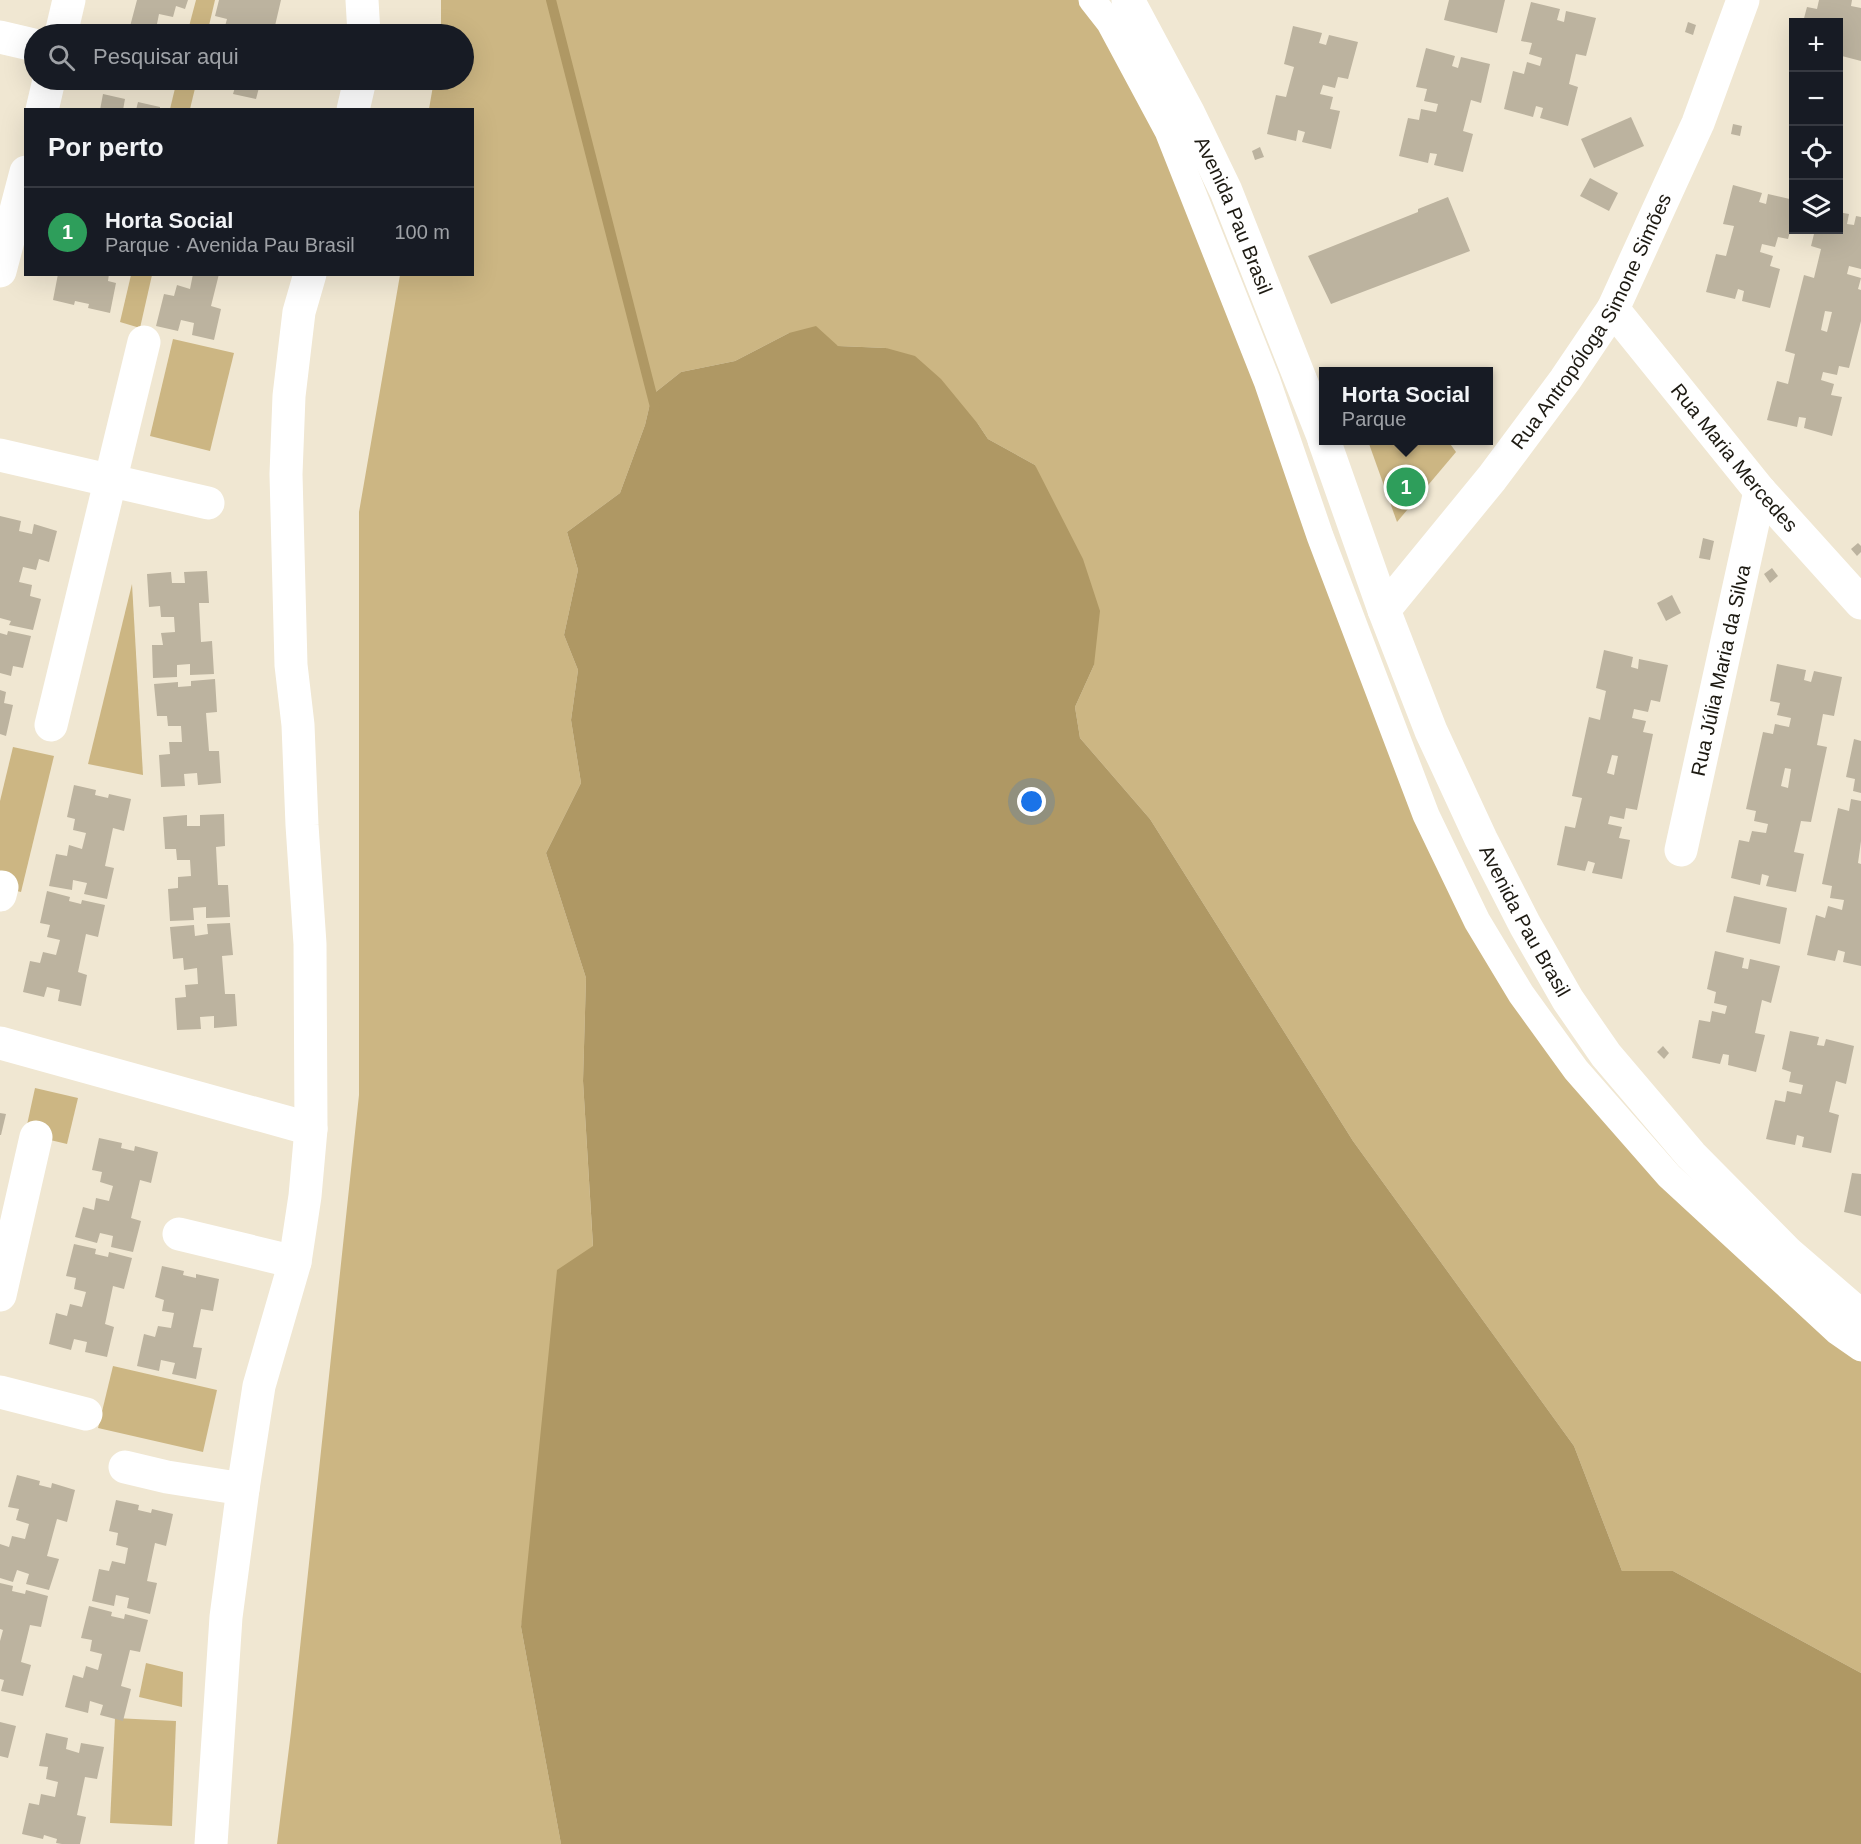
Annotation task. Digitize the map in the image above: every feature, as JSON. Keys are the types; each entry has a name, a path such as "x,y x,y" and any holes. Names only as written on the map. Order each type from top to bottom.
{"street":[{"path":"63,24 69,0"},
{"path":"362,0 363,24"},
{"path":"1092,0 1110,23 1168,131 1267,381 1320,536 1426,815 1477,921 1521,993 1576,1070 1669,1176 1838,1332 1861,1348"},
{"name":"Avenida Pau Brasil","path":"1128,0 1188,112 1226,191 1319,427"},
{"name":"Rua Antropóloga Simone Simões","path":"1384,610 1492,478 1565,380 1613,309 1698,123 1743,0"},
{"path":"0,37 24,43"},
{"path":"42,108 47,90"},
{"path":"353,108 358,90"},
{"path":"0,272 24,180"},
{"path":"212,1844 226,1617 243,1489 259,1386 295,1262 305,1196 311,1129 310,944 298,725 291,665 286,474 289,396 298,322 310,276"},
{"name":"Rua Maria Mercedes","path":"1613,309 1760,491 1861,603"},
{"path":"51,724 144,342"},
{"name":"Avenida Pau Brasil","path":"1326,445 1384,610 1431,731 1525,925 1568,1000 1606,1055 1691,1155 1788,1253 1861,1316"},
{"path":"0,455 208,503"},
{"name":"Rua Júlia Maria da Silva","path":"1681,850 1760,491"},
{"path":"0,1043 311,1129"},
{"path":"0,1295 36,1137"},
{"path":"179,1233 295,1262"},
{"path":"0,1392 86,1414"},
{"path":"124,1467 167,1477 243,1489"}],"shaded area":[{"path":"196,0 215,0 209,24 190,24"},
{"path":"441,0 1092,0 1168,131 1426,815 1576,1070 1861,1348 1861,1673 1673,1571 1622,1571 1574,1446 1353,1141 1150,819 1080,738 1075,707 1094,665 1035,465 988,439 978,424 886,348 838,346 789,333 735,361 681,372 652,395 645,425 620,493 567,532 578,570 564,635 578,670 571,720 581,783 546,853 586,978 583,1081 593,1247 521,1627 561,1844 277,1844 359,1095 359,512 400,276 474,276 474,108 429,108 432,90 474,90 474,24 441,24"},
{"path":"175,90 195,90 190,108 170,108"},
{"path":"131,276 152,276 140,328 120,322"},
{"path":"816,326 838,346 886,348 915,356 941,379 988,439 1035,465 1083,559 1100,611 1094,665 1075,707 1080,738 1150,819 1353,1141 1574,1446 1622,1571 1673,1571 1861,1673 1861,1844 561,1844 521,1627 557,1270 593,1246 583,1081 586,978 546,853 581,783 571,720 578,670 564,635 578,570 567,532 620,493 645,425 652,395 681,372 735,361 789,333"},
{"path":"173,339 234,353 210,451 150,436"},
{"path":"1369,445 1451,445 1456,452 1397,522"},
{"path":"132,584 143,775 88,764"},
{"path":"13,747 54,756 21,892 0,887 0,801"},
{"path":"35,1088 78,1098 67,1144 25,1134"},
{"path":"113,1366 217,1390 203,1452 98,1428"},
{"path":"146,1663 183,1672 182,1707 139,1697"},
{"path":"115,1718 176,1721 172,1826 110,1823"}],"building":[{"path":"137,0 188,0 185,9 176,6 173,17 159,14 157,24 131,24"},
{"path":"219,0 281,0 275,24 226,24 227,19 215,16"},
{"path":"1449,0 1505,0 1497,33 1444,20"},
{"path":"1819,0 1852,0 1851,6 1861,8 1861,61 1843,56 1843,18 1804,18 1807,7 1817,9"},
{"path":"1531,2 1560,9 1557,20 1564,22 1566,11 1596,18 1586,56 1576,54 1569,84 1578,87 1568,126 1540,118 1543,108 1536,106 1533,117 1504,109 1513,71 1524,74 1527,62 1540,66 1542,58 1529,54 1532,43 1521,41"},
{"path":"1688,22 1696,25 1693,35 1685,32"},
{"path":"1293,26 1322,33 1319,43 1326,45 1329,35 1358,42 1348,79 1338,77 1335,88 1323,85 1320,94 1333,97 1330,109 1340,111 1331,149 1302,142 1305,132 1298,130 1296,141 1267,134 1276,95 1286,97 1294,67 1284,64"},
{"path":"1426,48 1455,56 1452,66 1458,68 1461,57 1490,64 1481,103 1471,100 1463,131 1473,134 1463,172 1434,165 1437,154 1430,153 1428,163 1399,156 1408,118 1419,120 1421,109 1436,112 1438,104 1424,101 1427,89 1416,87"},
{"path":"234,90 258,90 256,99 233,94"},
{"path":"103,94 125,99 123,108 100,108"},
{"path":"138,102 160,107 160,108 136,108"},
{"path":"1631,117 1644,146 1594,168 1581,139"},
{"path":"1733,124 1742,126 1740,136 1731,134"},
{"path":"1260,147 1264,157 1255,160 1252,151"},
{"path":"1590,178 1618,193 1609,211 1580,196"},
{"path":"1733,185 1762,193 1759,202 1766,204 1768,194 1789,199 1788,239 1778,237 1775,247 1762,244 1760,252 1773,256 1770,266 1780,269 1770,308 1742,301 1744,291 1738,289 1735,299 1706,292 1716,254 1726,256 1734,226 1723,224"},
{"path":"1448,197 1470,251 1331,304 1308,256 1418,212 1418,209"},
{"path":"1843,213 1849,214 1847,224 1854,225 1856,216 1861,217 1861,269 1849,266 1847,274 1861,278 1858,289 1861,290 1861,321 1849,368 1839,366 1837,375 1823,372 1821,380 1834,384 1831,395 1842,397 1832,436 1804,428 1806,418 1799,417 1797,427 1767,420 1777,381 1788,384 1795,354 1785,351 1804,275 1814,278 1821,249 1811,246 1814,234 1843,234","holes":["1825,311 1832,312 1827,332 1821,330"]},
{"path":"58,276 109,276 108,281 116,283 110,313 88,308 89,304 75,301 74,305 53,300"},
{"path":"193,276 218,276 211,306 221,309 214,340 192,335 194,323 181,320 178,331 156,326 164,294 174,296 177,285 190,289"},
{"path":"0,516 21,521 19,531 32,534 34,524 57,531 49,562 39,559 36,570 23,567 19,582 32,585 30,596 41,599 33,630 9,625 11,621 0,618"},
{"path":"1703,538 1714,541 1710,560 1699,558"},
{"path":"1858,543 1861,546 1861,552 1857,556 1851,549"},
{"path":"1772,568 1778,576 1770,583 1764,574"},
{"path":"207,571 209,603 199,603 201,642 212,641 214,674 190,675 190,664 177,665 177,677 153,678 152,645 163,645 161,633 175,632 174,617 161,617 160,606 149,607 147,574 171,572 172,583 185,583 184,572"},
{"path":"1672,595 1681,613 1666,621 1657,603"},
{"path":"8,631 31,636 23,668 13,666 11,676 0,673 0,633 7,635"},
{"path":"1604,650 1633,657 1631,667 1638,669 1639,659 1668,665 1660,702 1651,700 1648,712 1634,709 1632,718 1646,721 1643,732 1653,734 1637,810 1626,808 1624,819 1610,816 1608,824 1622,827 1619,838 1630,840 1622,879 1592,873 1595,863 1588,861 1585,871 1557,865 1565,826 1575,828 1582,798 1572,796 1589,717 1600,720 1606,691 1596,688","holes":["1612,755 1618,756 1614,775 1607,773"]},
{"path":"1777,664 1806,670 1804,680 1811,682 1814,671 1842,677 1834,716 1823,714 1817,745 1827,747 1811,822 1801,821 1794,852 1804,854 1796,892 1766,886 1769,876 1762,874 1760,885 1731,878 1739,840 1749,842 1752,831 1766,833 1768,824 1754,821 1756,811 1746,809 1763,732 1773,734 1775,724 1789,727 1791,718 1777,715 1780,703 1770,701","holes":["1785,768 1791,769 1788,788 1781,786"]},
{"path":"215,679 217,712 206,713 209,751 219,751 221,783 198,785 197,773 184,774 185,786 161,787 159,755 170,754 169,742 182,742 181,726 168,726 167,716 157,716 154,684 178,682 178,687 191,686 191,681"},
{"path":"0,690 6,692 4,703 13,705 6,736 0,734"},
{"path":"1854,739 1861,741 1861,793 1853,791 1855,779 1846,777"},
{"path":"74,785 96,790 95,795 108,798 109,794 131,799 124,831 113,828 105,866 114,868 107,899 84,894 87,883 73,880 72,890 49,886 56,854 67,856 69,845 82,849 86,833 73,830 75,819 67,817"},
{"path":"1851,799 1861,801 1861,841 1858,863 1861,864 1861,966 1843,962 1845,952 1838,950 1835,961 1807,955 1816,915 1825,918 1828,906 1842,910 1844,900 1830,898 1832,886 1822,884 1838,808 1849,811"},
{"path":"224,814 225,846 216,847 218,885 228,885 230,917 206,918 206,907 193,908 194,920 170,921 168,889 178,888 178,877 191,876 190,860 177,860 176,849 165,849 163,817 187,815 187,826 200,826 200,815"},
{"path":"47,891 70,897 69,901 81,904 82,900 105,905 98,937 86,934 78,972 87,975 81,1006 58,1001 60,990 47,987 44,997 23,992 30,961 40,963 43,952 56,955 60,940 47,937 50,925 40,923"},
{"path":"1734,896 1787,908 1780,944 1726,932"},
{"path":"230,923 233,955 222,956 225,994 235,994 237,1026 214,1028 214,1016 200,1017 201,1029 177,1030 175,998 186,997 185,985 198,984 197,968 184,970 183,958 173,959 170,927 194,925 195,936 208,934 207,924"},
{"path":"1715,951 1744,958 1742,968 1748,969 1750,959 1780,966 1771,1003 1762,1000 1755,1033 1765,1035 1756,1072 1728,1065 1729,1055 1723,1054 1720,1064 1692,1058 1699,1020 1710,1022 1712,1011 1725,1014 1727,1006 1714,1003 1716,992 1707,989"},
{"path":"1790,1031 1819,1037 1817,1045 1824,1046 1826,1039 1854,1046 1846,1084 1836,1081 1829,1112 1839,1115 1831,1153 1802,1147 1804,1137 1797,1135 1795,1145 1766,1139 1775,1100 1785,1102 1787,1091 1801,1094 1803,1085 1789,1082 1791,1072 1782,1069"},
{"path":"1663,1046 1669,1053 1664,1059 1657,1052"},
{"path":"0,1113 6,1114 1,1135 0,1135"},
{"path":"99,1138 122,1143 121,1148 134,1151 135,1146 158,1152 151,1183 140,1180 131,1218 141,1221 133,1252 111,1247 113,1236 100,1233 97,1243 75,1237 83,1207 94,1210 96,1198 109,1201 113,1186 100,1182 102,1172 92,1170"},
{"path":"1852,1173 1861,1174 1861,1216 1844,1212"},
{"path":"74,1244 96,1249 95,1254 108,1257 109,1252 132,1258 124,1289 113,1286 105,1324 114,1327 107,1357 85,1352 87,1342 74,1339 71,1350 49,1344 56,1313 67,1316 70,1304 82,1307 86,1292 74,1289 76,1278 66,1276"},
{"path":"162,1266 184,1271 183,1275 196,1278 196,1274 219,1279 213,1311 201,1309 193,1347 202,1348 196,1379 172,1374 175,1363 161,1360 159,1371 137,1366 144,1334 155,1337 158,1326 171,1328 174,1313 162,1311 164,1300 155,1297"},
{"path":"17,1475 40,1481 39,1485 51,1488 52,1483 75,1490 67,1522 57,1519 47,1556 59,1559 49,1590 26,1584 29,1574 17,1570 13,1582 0,1578 0,1544 9,1547 12,1536 25,1539 29,1524 16,1520 19,1509 8,1507"},
{"path":"116,1500 139,1505 138,1510 151,1513 152,1509 173,1514 166,1546 155,1543 147,1581 157,1583 150,1614 127,1608 129,1598 116,1595 114,1606 92,1601 99,1569 109,1571 112,1561 125,1564 128,1548 116,1545 118,1533 109,1531"},
{"path":"0,1583 13,1586 12,1591 25,1594 26,1590 48,1596 41,1627 30,1625 21,1662 31,1665 23,1696 1,1691 4,1680 0,1679 0,1641 3,1630 0,1629"},
{"path":"89,1606 112,1612 111,1616 124,1619 125,1614 148,1620 140,1652 130,1650 121,1686 131,1689 123,1721 100,1715 103,1705 90,1701 88,1713 65,1707 73,1675 83,1678 86,1666 98,1670 102,1654 90,1651 92,1640 81,1638"},
{"path":"0,1722 16,1726 8,1758 0,1756"},
{"path":"46,1733 68,1738 66,1749 79,1753 81,1743 104,1747 97,1779 85,1777 77,1815 86,1817 80,1844 56,1843 57,1839 44,1835 43,1839 22,1834 29,1803 39,1805 41,1794 55,1797 58,1782 46,1779 48,1767 39,1766"}],"waterway":[{"path":"551,0 655,407"}],"place":[{"name":"Horta Social","path":"1406,487"}]}
